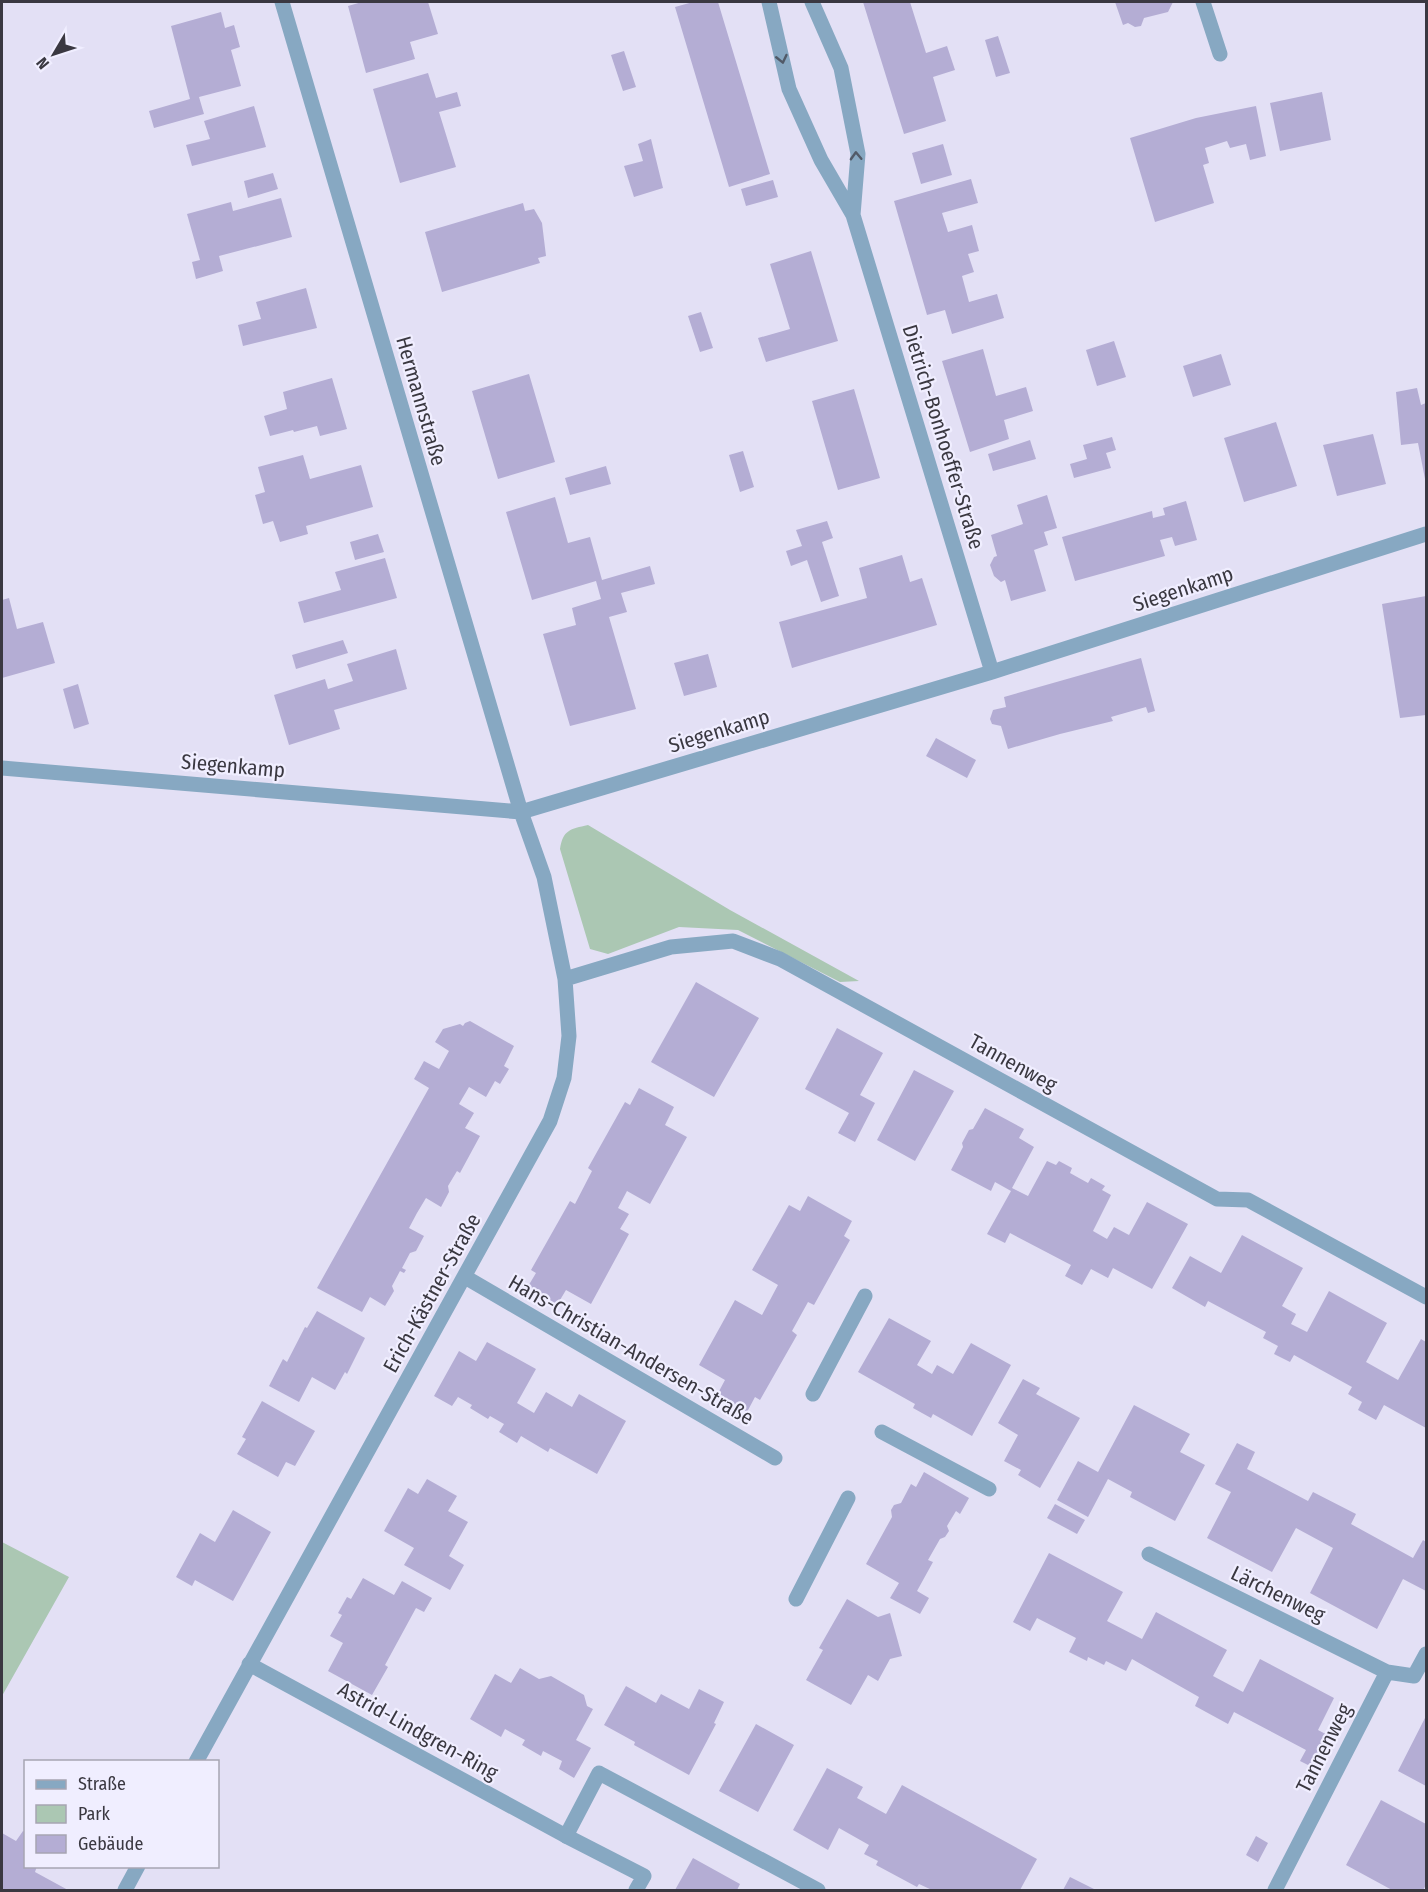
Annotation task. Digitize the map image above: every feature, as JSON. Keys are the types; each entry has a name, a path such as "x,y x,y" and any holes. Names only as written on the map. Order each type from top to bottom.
{"street":[{"name":"Hermannstraße","path":"282,2 520,813"},
{"name":"Dietrich-Bonhoeffer-Straße","path":"770,2 789,89 821,159 853,215 992,672"},
{"name":"Dietrich-Bonhoeffer-Straße","path":"812,2 841,68 858,154 853,215"},
{"path":"1203,2 1220,54"},
{"name":"Siegenkamp","path":"2,768 520,813 992,672 1426,534"},
{"name":"Erich-Kästner-Straße","path":"197,1760 550,1121 564,1078 569,1036 565,979 544,877 520,813"},
{"name":"Tannenweg","path":"565,979 671,947 733,941 780,959 1217,1199 1248,1200 1426,1296"},
{"name":"Hans-Christian-Andersen-Straße","path":"465,1277 775,1458"},
{"path":"813,1394 865,1296"},
{"path":"882,1432 989,1489"},
{"path":"796,1599 848,1498"},
{"name":"Lärchenweg","path":"1149,1554 1387,1672"},
{"path":"1387,1672 1414,1676 1426,1654"},
{"name":"Astrid-Lindgren-Ring","path":"249,1664 644,1876 636,1890"},
{"name":"Tannenweg","path":"1275,1890 1387,1672"},
{"path":"566,1836 599,1773 818,1890"},
{"path":"125,1890 137,1868"}],"green space":[{"path":"588,825 730,910 859,981 840,982 738,930 679,927 608,954 590,949 560,849 568,831"},
{"path":"2,1542 69,1577 2,1696"}],"building":[{"path":"362,2 428,2 438,34 410,42 415,59 366,73 348,6"},
{"path":"693,2 718,2 770,174 729,187 675,7"},
{"path":"863,2 910,2 926,53 947,46 955,70 933,77 946,121 904,134"},
{"path":"1115,2 1173,2 1168,12 1144,18 1141,26 1135,27 1128,23 1123,25"},
{"path":"221,12 225,28 234,25 240,47 231,50 241,86 199,97 204,114 154,128 149,111 190,99 171,26"},
{"path":"998,36 1010,73 996,77 985,40"},
{"path":"624,51 636,87 623,91 611,55"},
{"path":"428,73 436,98 457,92 461,106 439,112 456,167 400,183 373,89"},
{"path":"1322,92 1331,140 1280,151 1270,103"},
{"path":"254,106 266,147 192,166 186,145 210,139 204,121"},
{"path":"1256,106 1266,156 1250,160 1246,144 1230,148 1227,141 1205,148 1209,163 1203,165 1214,203 1155,222 1130,138 1196,118"},
{"path":"651,139 663,188 634,197 624,166 643,161 638,144"},
{"path":"943,144 952,175 921,184 912,153"},
{"path":"273,173 278,189 248,198 244,181"},
{"path":"971,179 978,203 942,213 948,232 972,225 979,251 968,254 974,272 962,276 969,302 997,294 1004,318 952,334 945,310 927,315 894,201"},
{"path":"773,180 778,197 746,206 741,189"},
{"path":"281,198 292,237 219,256 223,271 196,279 192,262 200,260 187,214 231,202 233,211"},
{"path":"523,203 525,211 534,209 542,223 546,256 538,258 540,263 442,292 425,232"},
{"path":"811,251 838,341 766,362 758,338 790,329 770,264"},
{"path":"306,288 317,328 243,346 238,325 261,319 256,302"},
{"path":"701,312 713,348 700,352 688,316"},
{"path":"1114,341 1126,377 1097,386 1086,350"},
{"path":"983,349 996,396 1026,387 1033,411 1004,420 1009,439 970,452 942,361"},
{"path":"1221,354 1231,385 1193,397 1183,366"},
{"path":"529,374 555,462 498,479 472,391"},
{"path":"332,378 347,429 320,436 317,426 270,436 264,416 287,409 283,392"},
{"path":"1417,388 1421,405 1426,403 1425,479 1418,443 1401,445 1396,392"},
{"path":"854,389 880,478 838,490 812,401"},
{"path":"1276,422 1297,486 1244,502 1224,438"},
{"path":"1373,434 1386,484 1337,496 1323,445"},
{"path":"1112,437 1116,450 1106,453 1111,468 1074,478 1070,464 1087,459 1083,445"},
{"path":"1030,440 1036,459 993,471 988,454"},
{"path":"743,451 754,487 740,492 729,455"},
{"path":"303,455 310,479 361,465 373,507 306,526 308,534 280,542 273,521 263,524 255,495 265,492 258,467"},
{"path":"606,466 611,484 570,495 565,478"},
{"path":"1047,495 1057,528 1044,532 1048,545 1034,550 1046,591 1011,601 1005,580 1001,582 994,576 990,565 997,556 991,535 1023,524 1017,505"},
{"path":"555,497 568,543 590,537 602,580 650,566 655,584 621,593 627,612 609,617 636,709 570,726 543,634 576,625 572,608 601,599 596,581 532,600 506,512"},
{"path":"1186,501 1197,540 1175,546 1172,537 1160,540 1165,556 1075,581 1062,537 1152,511 1153,518 1165,515 1163,508"},
{"path":"827,521 833,538 822,542 839,596 821,602 807,560 791,566 786,551 802,546 796,530"},
{"path":"378,534 384,552 355,560 350,542"},
{"path":"902,555 910,582 922,578 937,625 792,668 779,622 867,598 859,568"},
{"path":"385,558 397,598 304,623 298,602 341,590 335,572"},
{"path":"1426,596 1426,715 1400,718 1382,604"},
{"path":"9,598 17,629 43,622 55,663 2,678 2,600"},
{"path":"343,640 348,653 296,669 292,655"},
{"path":"396,649 407,689 334,710 340,729 289,745 274,695 325,679 328,689 353,681 347,664"},
{"path":"708,654 717,687 684,696 674,663"},
{"path":"1141,658 1155,711 1148,713 1146,707 1111,717 1113,721 1008,749 1001,726 992,724 990,719 993,710 1006,707 1004,697"},
{"path":"78,684 89,724 74,729 63,689"},
{"path":"936,738 976,760 967,778 926,756"},
{"path":"696,982 759,1018 714,1097 651,1062"},
{"path":"470,1021 514,1046 504,1066 509,1069 500,1084 495,1081 486,1097 469,1087 459,1104 474,1113 465,1128 480,1136 460,1173 457,1171 448,1186 449,1192 441,1207 426,1198 417,1213 409,1228 424,1236 416,1251 410,1253 402,1268 406,1270 404,1273 400,1271 392,1286 394,1291 385,1306 370,1297 362,1312 317,1288 429,1088 414,1079 424,1061 439,1069 449,1051 435,1042 443,1029 460,1024 463,1026"},
{"path":"837,1028 883,1053 860,1095 875,1103 855,1142 838,1133 849,1113 805,1089"},
{"path":"914,1070 954,1091 915,1161 877,1140"},
{"path":"639,1088 674,1107 665,1125 687,1137 650,1204 627,1191 618,1208 629,1214 620,1229 629,1234 591,1304 566,1290 557,1305 527,1288 536,1273 531,1270 570,1201 575,1204 592,1171 588,1168 625,1102 630,1105"},
{"path":"985,1108 1024,1129 1019,1138 1034,1147 1012,1188 1028,1196 1047,1161 1056,1165 1059,1161 1072,1168 1070,1173 1088,1183 1091,1178 1105,1186 1102,1190 1111,1195 1093,1231 1107,1239 1114,1227 1129,1235 1147,1202 1188,1224 1152,1289 1113,1268 1108,1278 1091,1269 1082,1285 1065,1276 1071,1265 1010,1233 1005,1243 987,1234 1011,1191 995,1182 991,1191 951,1170 969,1130 973,1129"},
{"path":"808,1196 852,1221 844,1236 850,1240 814,1305 808,1302 792,1331 797,1335 760,1400 755,1397 747,1412 717,1395 725,1380 699,1365 735,1300 762,1315 778,1285 752,1270 789,1205 800,1211"},
{"path":"1242,1235 1303,1268 1282,1306 1296,1314 1291,1324 1307,1332 1329,1291 1387,1323 1366,1362 1398,1380 1421,1339 1426,1342 1426,1428 1384,1405 1376,1420 1358,1410 1362,1402 1348,1394 1352,1387 1294,1355 1290,1362 1274,1354 1278,1346 1263,1338 1266,1332 1208,1301 1205,1307 1172,1288 1190,1256 1221,1273"},
{"path":"317,1311 365,1338 347,1374 345,1372 335,1390 312,1377 299,1402 269,1386 283,1359 287,1362 305,1327 307,1328"},
{"path":"889,1318 931,1341 917,1365 932,1374 937,1365 953,1374 971,1343 1011,1365 972,1436 933,1414 931,1418 913,1408 915,1404 858,1372"},
{"path":"487,1342 536,1369 517,1403 534,1413 546,1392 572,1407 579,1394 626,1421 597,1474 550,1448 548,1452 521,1436 517,1443 499,1432 504,1424 490,1416 488,1419 470,1408 472,1405 458,1397 452,1406 434,1396 459,1351 476,1361"},
{"path":"1023,1379 1040,1388 1036,1394 1080,1418 1040,1488 1018,1475 1021,1470 1004,1461 1018,1435 998,1423"},
{"path":"262,1401 315,1431 295,1466 286,1462 278,1477 237,1454 246,1439 242,1437"},
{"path":"1134,1405 1190,1434 1180,1452 1205,1465 1175,1521 1130,1497 1132,1492 1108,1479 1088,1517 1057,1500 1078,1461 1098,1472"},
{"path":"1237,1443 1255,1452 1247,1469 1308,1501 1313,1492 1356,1514 1351,1524 1413,1558 1423,1540 1426,1542 1426,1591 1403,1579 1377,1629 1310,1593 1333,1548 1296,1528 1272,1572 1207,1538 1231,1492 1215,1484"},
{"path":"924,1472 969,1498 960,1514 956,1511 947,1526 949,1531 945,1537 940,1539 928,1560 933,1562 917,1591 929,1598 920,1614 890,1598 899,1583 866,1564 892,1517 891,1510 894,1505 901,1503 911,1484 916,1487"},
{"path":"427,1479 457,1496 448,1511 468,1522 449,1556 464,1565 450,1590 404,1565 414,1548 384,1531 408,1488 418,1494"},
{"path":"1055,1504 1085,1520 1077,1534 1047,1518"},
{"path":"233,1510 271,1532 233,1601 195,1580 192,1586 176,1577 200,1533 215,1542"},
{"path":"1049,1553 1123,1592 1107,1621 1142,1639 1156,1612 1227,1650 1213,1676 1243,1692 1260,1659 1334,1698 1318,1730 1335,1739 1318,1770 1300,1761 1306,1750 1234,1712 1228,1724 1195,1706 1199,1697 1132,1659 1126,1671 1106,1661 1104,1665 1088,1657 1087,1661 1069,1652 1076,1638 1037,1618 1030,1631 1013,1622"},
{"path":"363,1578 394,1595 402,1581 432,1598 424,1612 416,1608 385,1665 388,1667 372,1695 328,1671 343,1643 330,1636 342,1615 338,1613 347,1597 351,1599"},
{"path":"847,1599 878,1617 890,1613 902,1656 890,1659 878,1681 868,1675 851,1705 806,1680 823,1650 819,1648"},
{"path":"520,1668 539,1679 551,1676 584,1695 587,1706 593,1709 576,1740 591,1748 574,1778 559,1769 562,1761 543,1751 541,1756 522,1745 525,1740 505,1729 501,1737 470,1719 495,1674 511,1683"},
{"path":"626,1686 656,1703 661,1694 689,1709 699,1689 724,1702 714,1723 716,1724 689,1775 634,1745 635,1742 604,1725"},
{"path":"1426,1716 1426,1786 1398,1771"},
{"path":"756,1724 794,1745 758,1812 719,1791"},
{"path":"827,1768 863,1787 857,1798 886,1814 902,1785 1037,1859 1020,1890 932,1890 919,1884 917,1887 876,1865 878,1861 864,1854 869,1845 839,1828 828,1850 793,1830"},
{"path":"1381,1800 1426,1824 1426,1885 1423,1890 1392,1890 1346,1865"},
{"path":"24,1831 24,1868 36,1868 35,1872 68,1890 2,1890 2,1833 16,1841"},
{"path":"1256,1836 1268,1843 1258,1862 1246,1855"},
{"path":"693,1858 740,1884 737,1890 675,1890"},
{"path":"1070,1877 1096,1890 1063,1890"}]}
